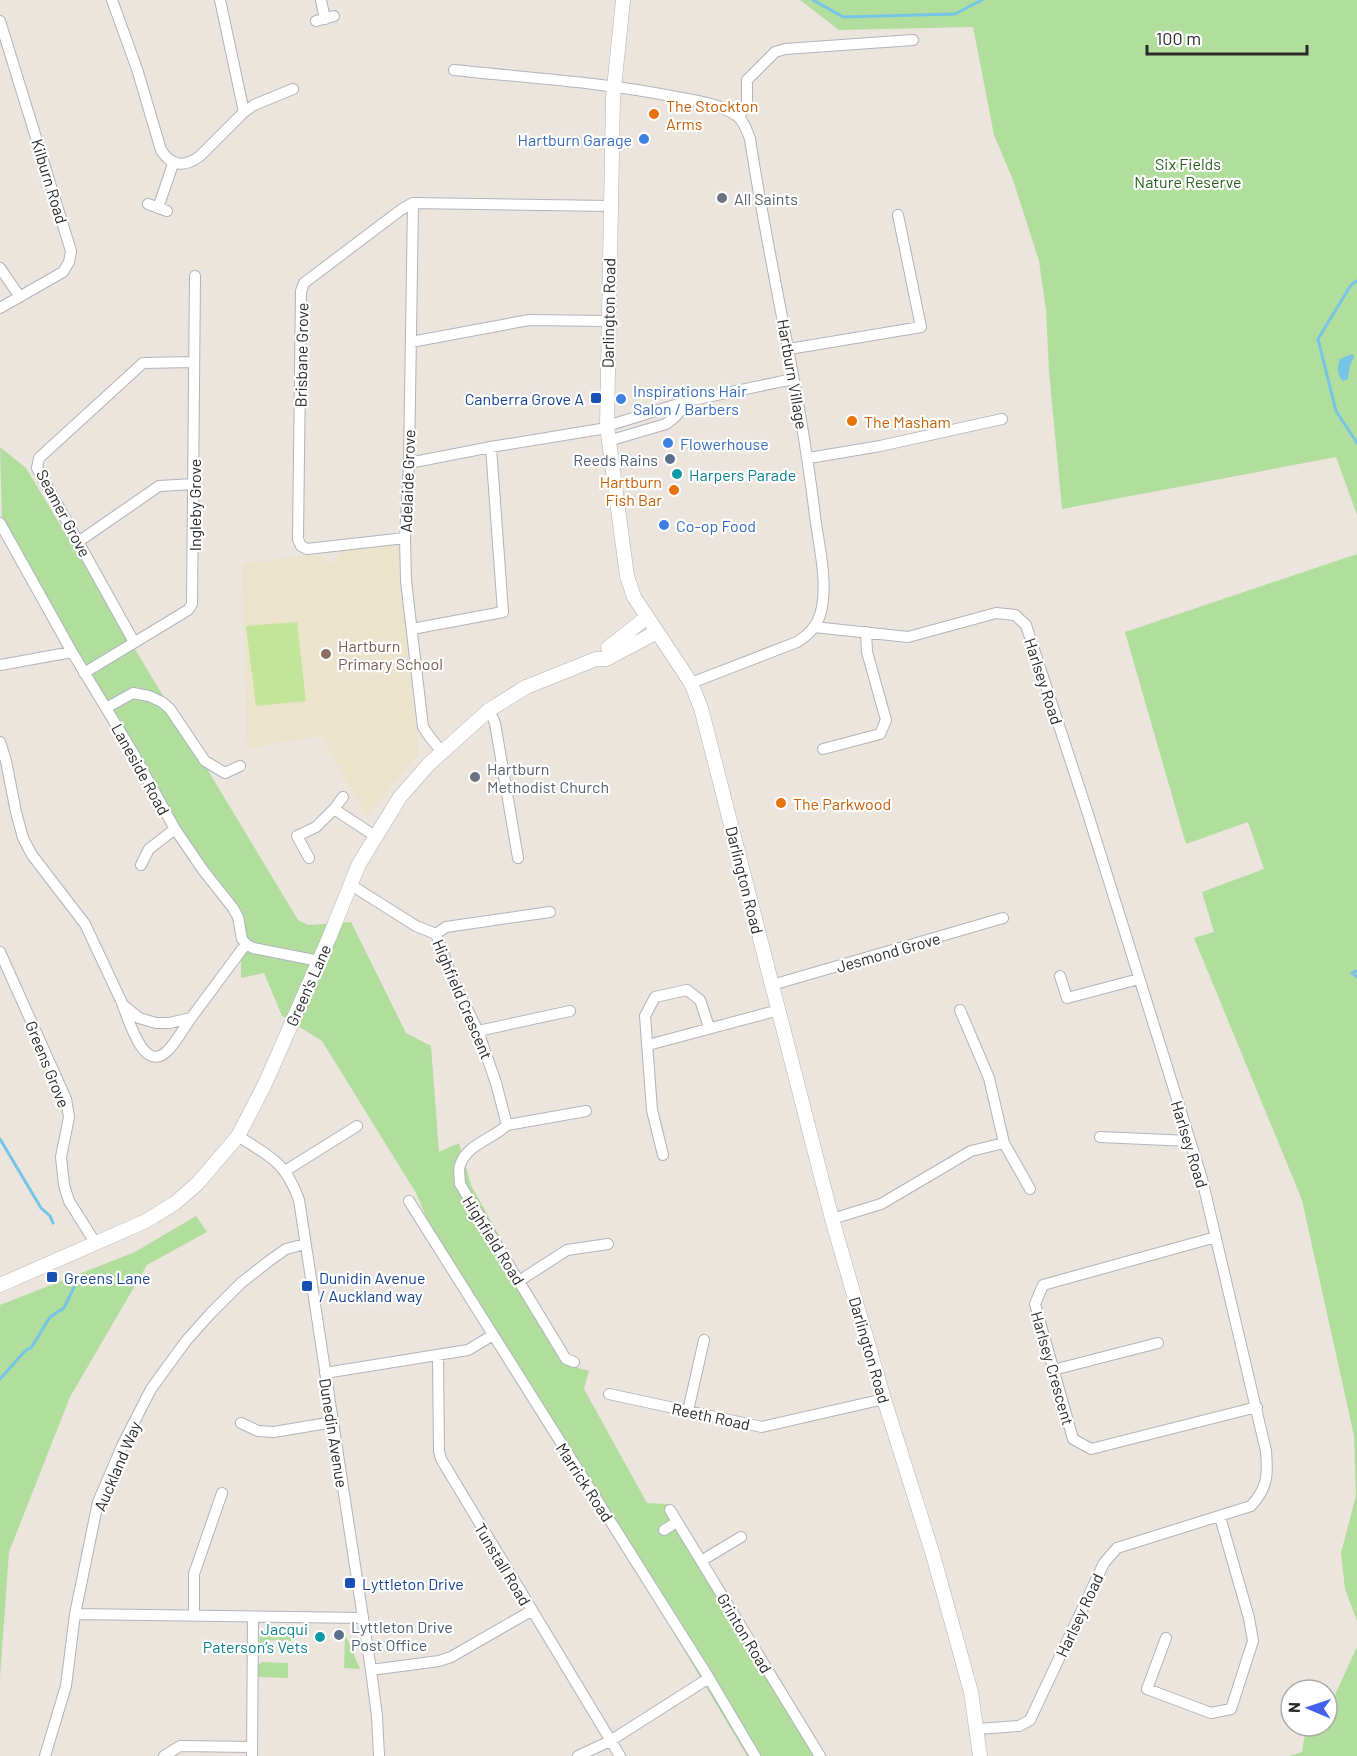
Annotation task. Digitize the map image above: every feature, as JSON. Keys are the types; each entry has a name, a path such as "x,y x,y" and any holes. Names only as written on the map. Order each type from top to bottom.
{"street":[{"path":"112,0 137,69 161,150 173,164 192,162 244,112 254,105 293,89"},
{"path":"220,0 244,112"},
{"path":"321,0 325,19"},
{"name":"Darlington Road","path":"623,0 614,86 607,321 607,432 630,588 690,683 701,708 832,1219 884,1399 933,1555 971,1692 980,1756"},
{"name":"Kilburn Road","path":"0,21 70,251 69,262 63,272 0,308"},
{"path":"454,70 614,86 706,103 725,109 739,117 747,103 747,80 775,52 785,49 913,40"},
{"name":"Hartburn Village","path":"739,117 750,139 808,458 823,584 819,615 814,627"},
{"path":"158,208 173,164"},
{"path":"413,203 610,206"},
{"name":"Adelaide Grove","path":"413,203 406,581 423,727 442,752"},
{"name":"Brisbane Grove","path":"405,538 307,549 301,546 298,539 301,291 304,283 413,203"},
{"path":"789,349 921,327 898,215"},
{"path":"0,268 20,297"},
{"name":"Ingleby Grove","path":"84,673 188,610 192,604 195,276"},
{"path":"411,342 529,320 607,321"},
{"name":"Seamer Grove","path":"134,642 37,468 39,458 143,363 194,362"},
{"path":"607,432 637,417 672,412 688,401 793,379"},
{"path":"409,464 491,447 607,432 640,432 666,424 672,412"},
{"path":"637,417 640,432"},
{"path":"808,458 880,446 1002,419"},
{"path":"412,629 503,612 491,447"},
{"path":"78,542 159,486 194,484"},
{"name":"Laneside Road","path":"1,523 72,652 175,829 238,917 242,939 246,944"},
{"name":"Harlsey Road","path":"814,627 908,637 996,613 1015,615 1026,625 1202,1179 1266,1451 1268,1472 1262,1494 1251,1506 1118,1548 1104,1563 1030,1720 1019,1726 978,1729"},
{"name":"Green's Lane","path":"0,1285 146,1221 175,1203 198,1183 238,1136 265,1084 359,864 399,797 442,752 489,710 520,690 596,659 647,617"},
{"path":"690,683 789,646 806,637 814,627"},
{"name":"Green's Lane","path":"596,659 606,659 657,632"},
{"path":"823,749 880,734 886,720 867,652 866,632"},
{"path":"0,665 72,652"},
{"path":"106,708 133,693 149,696 162,702 170,709 205,761 225,773"},
{"path":"489,710 495,723 518,858"},
{"path":"0,741 24,838 40,867 85,924 141,1048 148,1055 156,1057 164,1054 246,944 253,948 319,961"},
{"path":"225,773 240,766"},
{"path":"222,785 225,773"},
{"path":"309,858 297,836 316,827 343,798"},
{"path":"334,809 375,836"},
{"path":"141,865 149,849 175,829"},
{"name":"Highfield Crescent","path":"351,885 416,926 436,934 455,985 478,1031 496,1083 507,1125"},
{"path":"436,934 446,927 550,912"},
{"name":"Jesmond Grove","path":"772,985 1003,918"},
{"name":"Greens Grove","path":"0,952 4,967 66,1099 69,1117 61,1157 63,1185 69,1201 96,1244"},
{"path":"1060,976 1067,998 1139,979"},
{"path":"663,1155 652,1110 645,1016 655,997 687,990 700,1000 709,1028"},
{"path":"123,1005 139,1018 156,1023 169,1023 191,1018"},
{"path":"648,1046 779,1010"},
{"path":"960,1010 989,1078 1004,1143 1030,1189"},
{"path":"478,1031 570,1011"},
{"path":"507,1125 586,1111"},
{"name":"Highfield Road","path":"507,1125 500,1132 469,1149 459,1166 460,1184 566,1359 574,1362"},
{"path":"285,1171 357,1126"},
{"name":"Dunedin Avenue","path":"238,1136 267,1154 285,1171 299,1200 371,1670 379,1756"},
{"path":"1100,1137 1189,1141"},
{"path":"832,1219 881,1204 971,1151 1004,1143"},
{"name":"Marrick Road","path":"414,1205 709,1678 754,1756"},
{"name":"Harlsey Crescent","path":"1216,1237 1043,1285 1035,1304 1072,1439 1091,1449 1257,1407"},
{"name":"Auckland Way","path":"45,1756 66,1686 75,1614 98,1502 122,1446 151,1389 186,1341 241,1283 286,1249 305,1244"},
{"path":"519,1281 567,1250 608,1244"},
{"path":"325,1373 468,1350 493,1335"},
{"path":"688,1411 704,1340"},
{"path":"1053,1370 1158,1343"},
{"name":"Tunstall Road","path":"438,1356 441,1459 620,1756"},
{"name":"Reeth Road","path":"609,1394 762,1427 884,1399"},
{"path":"241,1423 258,1431 274,1432 333,1422"},
{"path":"194,1616 194,1574 222,1493"},
{"name":"Grinton Road","path":"670,1510 820,1756"},
{"path":"1166,1638 1147,1689 1211,1713 1231,1709 1253,1641 1249,1618 1220,1517"},
{"path":"664,1530 677,1522"},
{"path":"701,1561 741,1537"},
{"path":"371,1670 439,1661 451,1657 531,1611"},
{"path":"75,1614 363,1618"},
{"path":"164,1756 180,1746 252,1751 253,1617"},
{"path":"578,1756 610,1741 709,1678"}],"shaded area":[{"name":"Hartburn Primary School","path":"399,543 399,573 419,754 367,818 321,735 247,749 242,567 245,563 317,554 332,564 341,551"}],"green space":[{"name":"Six Fields Nature Reserve","path":"800,0 1357,0 1357,515 1336,457 1062,509 1049,371 1046,310 1039,261 1013,180 994,135 973,27 839,30"},
{"path":"0,447 26,468 298,920 308,925 351,922 406,1033 431,1046 439,1152 459,1143 471,1185 571,1366 589,1371 584,1389 647,1503 668,1504 824,1756 747,1756 426,1217 416,1193 322,1041 282,1016 264,973 241,978 241,928 238,927 174,827 2,519"},
{"path":"1357,554 1357,1621 1345,1589 1341,1553 1356,1495 1354,1436 1302,1200 1194,938 1214,932 1202,892 1264,869 1248,822 1186,844 1125,632"},
{"path":"297,622 306,701 256,706 246,626"},
{"path":"196,1216 207,1232 147,1265 70,1397 9,1552 0,1677 0,1305 135,1252"},
{"path":"260,1629 291,1630 291,1641 266,1640 266,1652 259,1650"},
{"path":"345,1634 360,1669 344,1668"},
{"path":"1357,1647 1357,1756 1289,1756 1302,1752 1304,1738 1339,1738 1339,1686"},
{"path":"262,1662 288,1663 288,1678 258,1677 258,1665"}],"water":[{"path":"1352,354 1354,356 1348,379 1343,381 1338,368 1340,359"}],"waterway":[{"path":"813,0 843,17 955,14 982,0"},
{"path":"1357,281 1351,285 1318,339 1336,411 1357,443"},
{"path":"1357,971 1352,973 1357,977"},
{"path":"0,1139 41,1208 50,1216 53,1223"},
{"path":"0,1379 25,1351 31,1348 50,1317 64,1308 77,1281"}],"place":[{"name":"The Stockton Arms","path":"654,114"},
{"name":"Hartburn Garage","path":"644,139"},
{"name":"All Saints","path":"722,198"},
{"name":"Canberra Grove A","path":"596,398"},
{"name":"Inspirations Hair Salon / Barbers","path":"621,399"},
{"name":"The Masham","path":"852,421"},
{"name":"Flowerhouse","path":"668,443"},
{"name":"Reeds Rains","path":"670,459"},
{"name":"Harpers Parade","path":"677,474"},
{"name":"Hartburn Fish Bar","path":"674,490"},
{"name":"Co-op Food","path":"664,525"},
{"name":"Hartburn Primary School","path":"326,654"},
{"name":"Hartburn Methodist Church","path":"475,777"},
{"name":"The Parkwood","path":"781,803"},
{"name":"Greens Lane","path":"52,1277"},
{"name":"Dunidin Avenue / Auckland way","path":"307,1286"},
{"name":"Lyttleton Drive","path":"350,1583"},
{"name":"Lyttleton Drive Post Office","path":"339,1635"},
{"name":"Jacqui Paterson’s Vets","path":"320,1637"}]}
